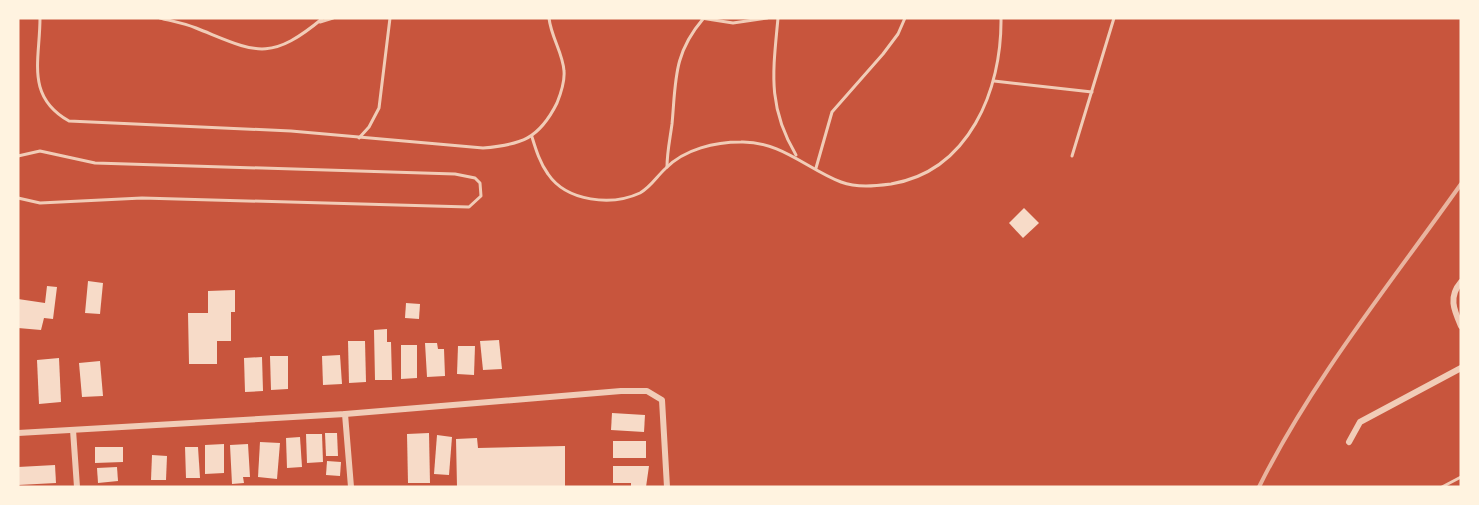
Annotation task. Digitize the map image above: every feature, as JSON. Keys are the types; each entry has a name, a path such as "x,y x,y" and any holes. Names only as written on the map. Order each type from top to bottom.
{"street":[{"path":"1459,284 1453,306 1461,326"},
{"path":"1349,441 1360,422 1461,368"},
{"path":"18,433 345,414 621,391 647,391 662,400 667,487"},
{"path":"345,414 351,487"},
{"path":"73,430 77,487"}],"lane":[{"path":"40,18 36,77 49,104 69,121 291,131 483,148 503,146 532,137 548,120 564,81 562,60 550,32 549,18"},
{"path":"160,18 194,27 235,46 259,51 270,49 323,18"},
{"path":"316,23 333,18"},
{"path":"359,138 369,127 379,108 390,18"},
{"path":"666,167 674,87 680,53 689,35 702,18 733,23 766,18"},
{"path":"778,18 772,74 773,94 783,134 797,157"},
{"path":"816,168 832,112 883,54 898,34 905,18"},
{"path":"532,137 549,177 583,197 610,200 642,192 666,167 693,151 729,142 761,144 797,157 841,182 855,185 887,184 920,176 938,167 962,144 983,111 994,81 1001,18"},
{"path":"1072,156 1114,18"},
{"path":"994,81 1092,92"},
{"path":"18,156 40,151 95,163 455,174 475,178 481,189 481,196 469,207 132,198 40,203 18,198"},
{"path":"1442,487 1461,477"}],"building":[{"path":"1024,208 1039,223 1023,238 1009,223"},
{"path":"88,281 103,283 100,314 85,313"},
{"path":"47,286 57,287 53,319 44,318 41,330 18,328 18,299 45,303"},
{"path":"235,290 235,312 231,312 231,341 217,341 217,364 189,364 188,313 208,313 208,291"},
{"path":"406,303 420,304 419,319 405,318"},
{"path":"387,329 387,342 391,342 392,380 375,380 374,330"},
{"path":"499,340 502,369 483,370 480,341"},
{"path":"348,341 365,341 366,382 349,383"},
{"path":"425,343 437,343 438,349 444,349 445,376 427,377"},
{"path":"401,345 417,345 417,378 401,379"},
{"path":"458,346 475,346 474,375 457,374"},
{"path":"340,355 342,384 323,385 322,356"},
{"path":"270,356 288,356 288,389 271,390"},
{"path":"262,357 263,391 245,392 244,358"},
{"path":"59,358 61,402 39,404 37,360"},
{"path":"100,361 103,396 82,397 79,363"},
{"path":"612,413 645,415 644,432 611,430"},
{"path":"325,433 337,433 338,456 326,456"},
{"path":"429,433 430,483 408,483 407,434"},
{"path":"306,434 322,434 323,462 307,463"},
{"path":"437,435 452,437 449,475 434,474"},
{"path":"300,437 302,467 287,468 286,438"},
{"path":"477,438 478,448 565,446 565,487 457,487 456,439"},
{"path":"613,441 646,441 646,458 613,458"},
{"path":"260,442 280,443 277,479 258,477"},
{"path":"224,444 224,473 205,474 205,445"},
{"path":"248,444 250,477 243,477 244,483 232,484 230,445"},
{"path":"95,447 123,447 123,462 95,463"},
{"path":"185,447 198,447 200,478 186,478"},
{"path":"152,455 167,456 166,480 151,480"},
{"path":"327,461 341,462 340,476 326,475"},
{"path":"55,465 56,483 18,485 18,467"},
{"path":"613,466 649,466 646,487 631,487 631,483 613,483"},
{"path":"117,467 118,481 98,483 97,468"}],"railway":[{"path":"1259,487 1280,447 1328,369 1461,184"}]}
